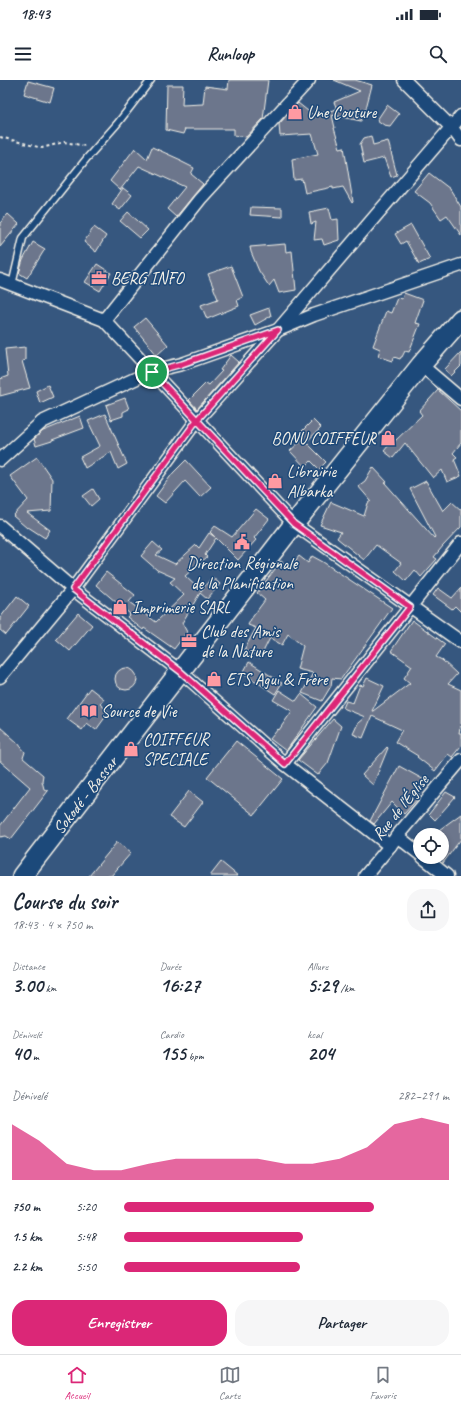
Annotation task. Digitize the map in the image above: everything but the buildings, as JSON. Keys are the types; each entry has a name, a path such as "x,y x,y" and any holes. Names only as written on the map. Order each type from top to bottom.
{"main road":[{"name":"Sokodé - Bassar","path":"22,876 294,524 421,364 461,319"}],"street":[{"path":"104,320 200,200 309,80"},
{"path":"404,80 452,128 461,140"},
{"path":"0,677 73,589 197,420 278,330 461,116"},
{"path":"0,460 42,422 152,372 182,364 278,330 314,315 461,265"},
{"path":"0,280 104,320 294,524 461,642"},
{"path":"421,364 461,399"},
{"path":"0,526 73,589 180,671 285,764 390,846"},
{"path":"285,764 461,543"},
{"name":"Rue de l'Église","path":"365,876 461,760"},
{"path":"397,836 413,849"},
{"path":"432,864 447,876"}],"lane":[{"path":"12,285 23,238 87,158 117,124 151,80"}],"path":[{"path":"0,137 42,148 64,142 87,146 87,158"}],"place":[{"name":"Une Couture","path":"295,112"},
{"name":"BERG INFO","path":"99,278"},
{"name":"BONU COIFFEUR","path":"388,438"},
{"name":"Librairie Albarka","path":"275,481"},
{"name":"Direction Régionale de la Planification","path":"242,542"},
{"name":"Imprimerie SARL","path":"120,607"},
{"name":"Club des Amis de la Nature","path":"189,641"},
{"name":"ETS Agui & Frère","path":"214,679"},
{"name":"Source de Vie","path":"89,711"},
{"name":"COIFFEUR SPECIALE","path":"131,749"}],"route":[{"path":"152,372 182,364 278,330 197,420 294,524 410,607 285,764 180,671 73,589 197,420 152,372"}]}
